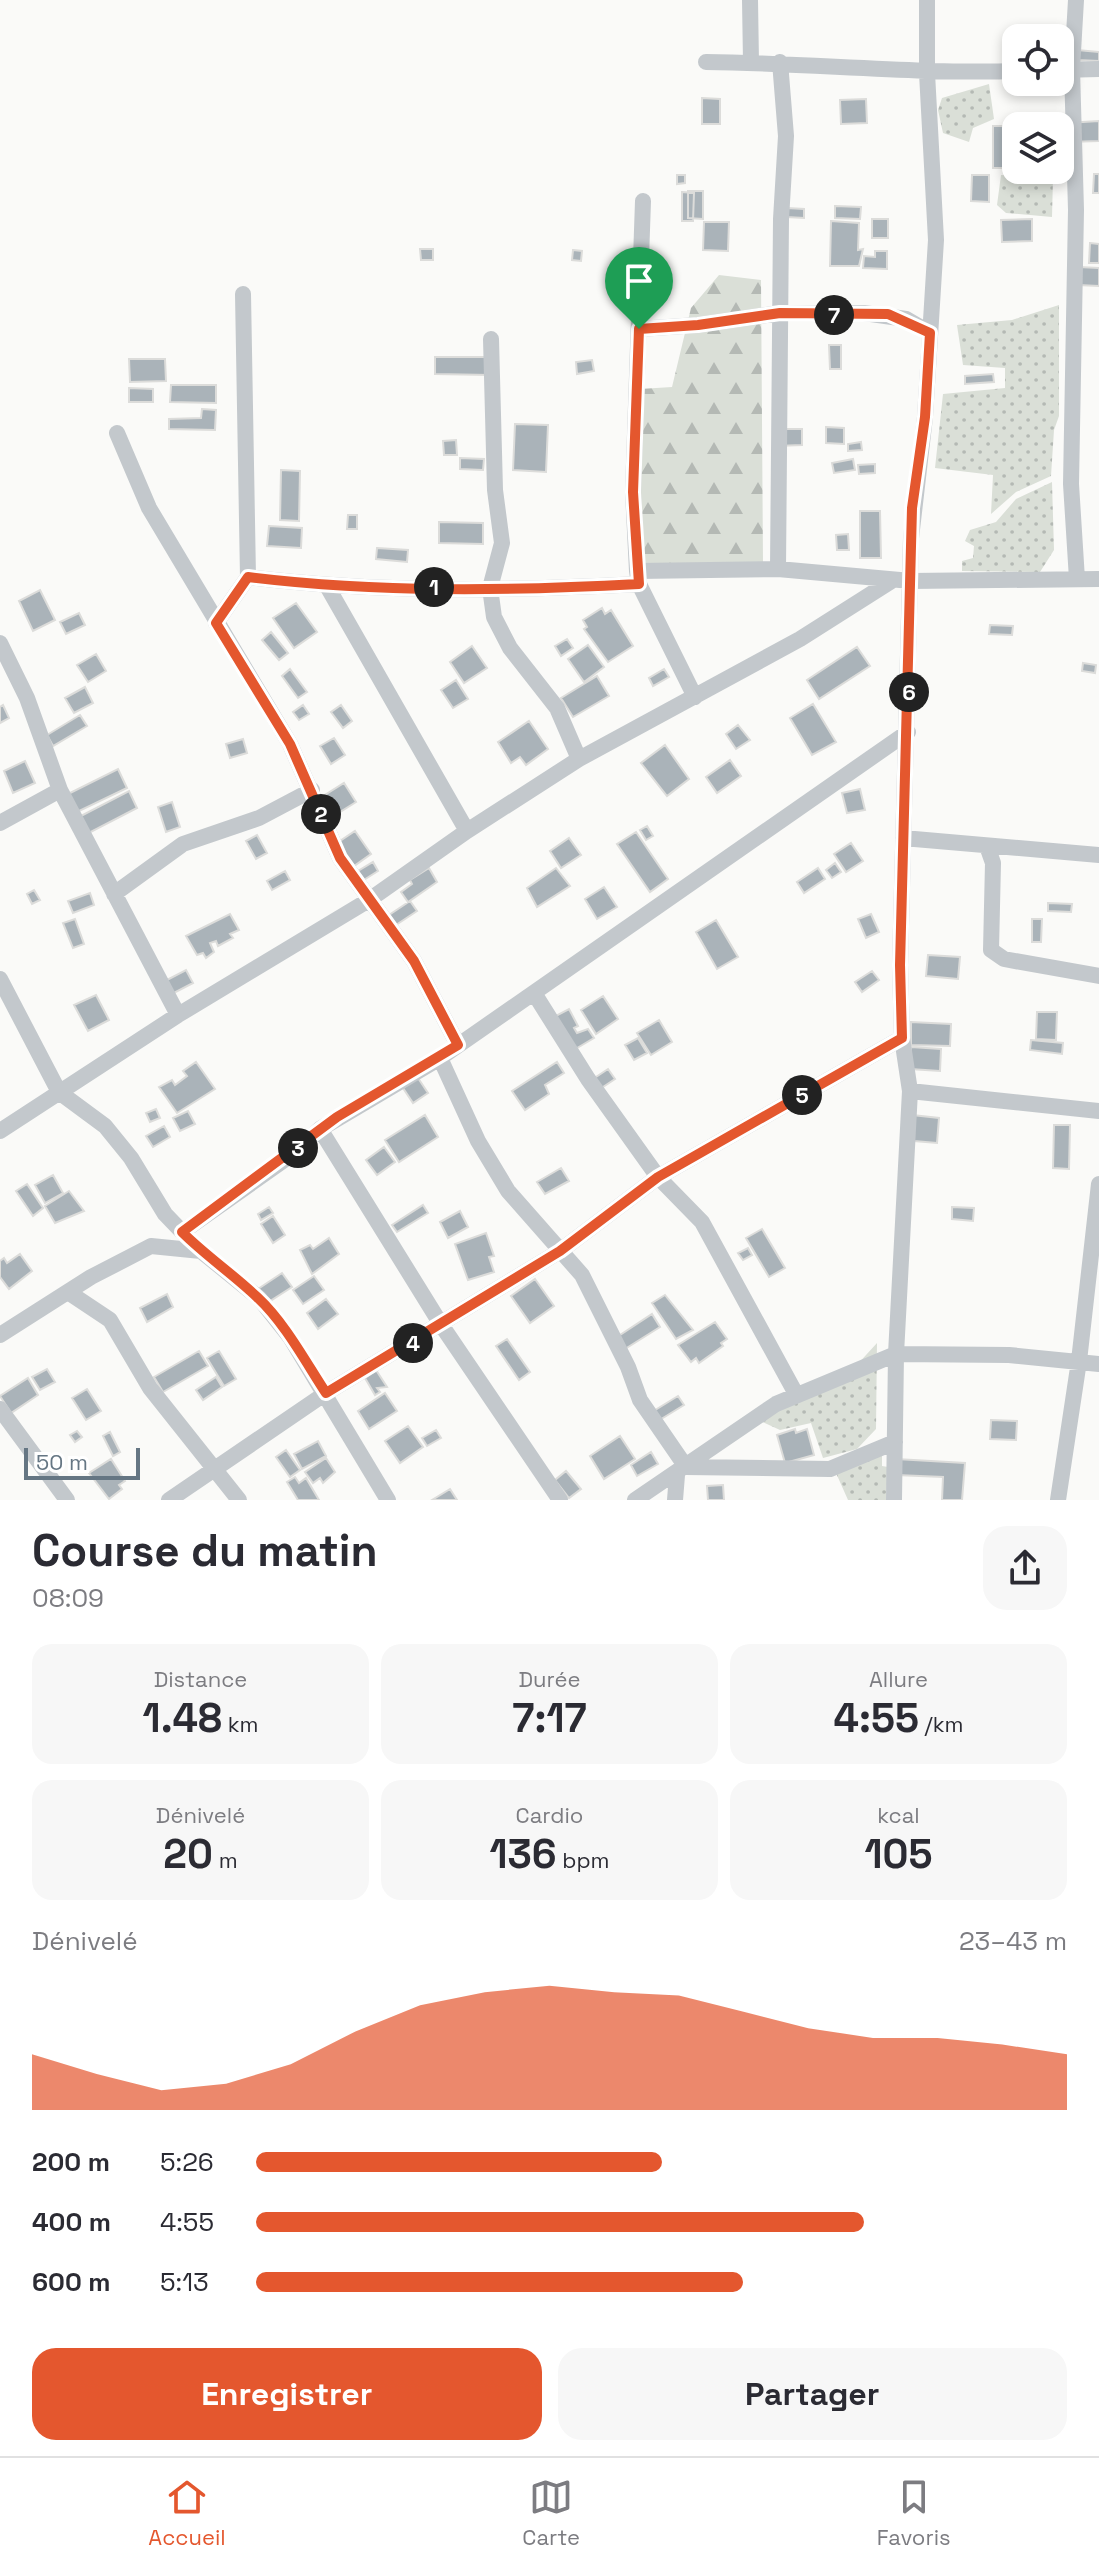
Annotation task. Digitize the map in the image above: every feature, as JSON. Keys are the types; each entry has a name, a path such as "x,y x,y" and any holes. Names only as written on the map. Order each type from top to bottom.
{"street":[{"path":"750,0 751,62"},
{"path":"894,1500 896,1354 910,1091 902,1038 903,838 912,508 925,417 936,240 927,73 927,0"},
{"path":"1073,24 1076,0"},
{"path":"706,62 780,62 927,73 1002,71"},
{"path":"778,569 780,313 786,136 780,62"},
{"path":"1074,70 1099,69"},
{"path":"1068,96 1076,210 1071,484 1077,579"},
{"path":"643,201 633,492 638,578 695,697"},
{"path":"216,623 248,577 243,294"},
{"path":"639,329 698,325 780,313 888,314 930,333"},
{"path":"491,339 495,490 502,543 490,588 501,633 557,708 579,759"},
{"path":"117,433 149,508 290,744 340,858 414,961 458,1045"},
{"path":"248,577 327,586 521,591 638,578 778,569 911,581 1099,579"},
{"path":"0,1131 178,1015 369,900 467,831 579,759 800,639 893,580"},
{"path":"327,586 467,831"},
{"path":"0,643 27,698 60,790 178,1015"},
{"path":"182,1232 287,1158 320,1129 440,1058 908,732"},
{"path":"0,823 60,790"},
{"path":"114,894 183,844 259,818 312,790"},
{"path":"903,838 1099,855"},
{"path":"987,846 993,863 991,950 1004,959 1099,976"},
{"path":"0,979 59,1092 105,1126 131,1158 165,1214 201,1251 259,1298 290,1337 326,1393 388,1500"},
{"path":"534,993 588,1079 658,1177 702,1222 796,1394"},
{"path":"169,1500 326,1393 442,1326 560,1251 658,1177 902,1038"},
{"path":"440,1058 478,1141 508,1191 582,1275 628,1367 640,1400 682,1471 675,1500"},
{"path":"910,1091 1099,1111"},
{"path":"320,1129 442,1326 560,1500"},
{"path":"1058,1500 1079,1361 1099,1184"},
{"path":"151,1246 165,1214"},
{"path":"0,1335 68,1292 151,1246 201,1251"},
{"path":"68,1292 110,1320 150,1388 167,1405 214,1471 239,1500"},
{"path":"635,1500 682,1471 776,1404 896,1354 994,1354 1099,1364"},
{"path":"0,1409 67,1500"},
{"path":"682,1471 830,1469 895,1442"}],"green space":[{"path":"989,84 994,119 973,128 969,142 943,133 938,110 942,98"},
{"path":"1001,175 1002,184 1053,184 1052,217 1006,213 997,205"},
{"path":"719,275 761,280 763,563 640,569 640,389 672,387 691,308"},
{"path":"1059,305 1059,416 1054,430 1051,476 1016,492 991,514 993,475 935,468 943,394 1005,388 1005,368 963,365 957,325 1012,320"},
{"path":"1052,482 1054,550 1040,572 962,571 962,561 973,558 974,546 965,541 970,530 996,522 1016,499"},
{"path":"877,1343 876,1429 857,1449 823,1458 811,1423 780,1430 752,1417 855,1367"},
{"path":"882,1455 882,1466 888,1467 886,1500 848,1500 836,1473"}],"building":[{"path":"1077,50 1099,52 1099,61 1077,60"},
{"path":"702,98 720,99 720,124 702,124"},
{"path":"866,99 867,123 841,124 840,100"},
{"path":"1099,121 1099,141 1074,142 1074,123"},
{"path":"993,126 1002,126 1002,168 993,168"},
{"path":"1094,174 1099,174 1099,193 1093,193"},
{"path":"677,175 685,175 685,183 677,184"},
{"path":"972,175 989,175 989,202 971,201"},
{"path":"688,191 703,191 703,219 688,218"},
{"path":"682,192 694,193 693,221 682,221"},
{"path":"835,206 861,207 860,219 835,218"},
{"path":"787,208 804,209 804,218 787,217"},
{"path":"872,219 888,219 888,238 872,238"},
{"path":"1032,219 1032,241 1002,242 1001,220"},
{"path":"831,221 859,223 858,250 863,249 859,266 830,266"},
{"path":"704,222 729,222 728,251 703,250"},
{"path":"1090,243 1099,244 1099,263 1089,263"},
{"path":"420,249 433,249 433,260 421,260"},
{"path":"573,250 582,251 581,261 572,260"},
{"path":"875,251 887,251 887,269 863,268 864,256 875,257"},
{"path":"1079,267 1099,268 1099,286 1078,285"},
{"path":"829,345 841,345 841,369 830,369"},
{"path":"435,357 490,357 490,375 435,374"},
{"path":"129,359 165,359 166,381 130,382"},
{"path":"592,360 594,371 577,374 576,362"},
{"path":"993,374 994,382 965,384 965,376"},
{"path":"171,385 216,385 216,403 170,402"},
{"path":"129,388 153,389 153,402 129,402"},
{"path":"202,409 216,410 215,430 169,429 169,419 201,418"},
{"path":"515,424 548,425 546,472 513,470"},
{"path":"826,427 844,428 844,444 826,443"},
{"path":"776,429 802,429 802,445 776,446"},
{"path":"456,440 457,455 444,455 443,441"},
{"path":"861,442 862,450 848,451 848,444"},
{"path":"460,458 484,459 483,470 460,469"},
{"path":"853,459 855,470 834,473 832,463"},
{"path":"875,464 875,473 859,474 858,465"},
{"path":"281,470 300,471 299,521 280,520"},
{"path":"860,511 880,511 881,558 860,558"},
{"path":"348,515 357,515 357,529 347,529"},
{"path":"439,522 483,523 483,544 439,543"},
{"path":"269,526 302,528 301,548 267,546"},
{"path":"848,534 849,550 837,550 836,535"},
{"path":"377,548 408,550 407,562 376,559"},
{"path":"40,590 55,620 33,631 19,601"},
{"path":"296,603 317,632 294,648 273,618"},
{"path":"602,608 605,614 611,610 633,646 608,662 584,629 587,627 583,620"},
{"path":"79,613 85,625 66,634 60,622"},
{"path":"990,625 1013,626 1012,635 989,634"},
{"path":"271,632 288,653 279,660 262,640"},
{"path":"567,639 573,648 561,656 555,646"},
{"path":"588,645 604,667 584,682 568,659"},
{"path":"472,646 487,668 464,683 450,662"},
{"path":"857,647 870,666 819,699 807,680"},
{"path":"96,654 106,671 88,682 77,665"},
{"path":"1083,663 1096,665 1095,673 1082,671"},
{"path":"290,669 307,692 298,698 282,676"},
{"path":"664,669 669,677 653,686 649,678"},
{"path":"597,676 609,696 573,717 561,698"},
{"path":"456,680 468,699 453,708 441,690"},
{"path":"85,687 93,703 74,713 65,698"},
{"path":"813,704 836,742 812,755 790,718"},
{"path":"3,705 9,718 0,723 0,707"},
{"path":"303,705 309,714 299,720 293,712"},
{"path":"341,705 352,721 343,728 331,712"},
{"path":"80,715 87,726 53,746 47,735"},
{"path":"529,721 548,749 526,765 520,757 511,763 498,742"},
{"path":"738,725 750,740 736,749 726,734"},
{"path":"334,738 345,755 331,764 320,746"},
{"path":"243,739 247,753 230,758 226,744"},
{"path":"665,745 689,779 667,796 641,763"},
{"path":"730,760 741,776 717,793 706,777"},
{"path":"25,761 35,783 13,793 4,771"},
{"path":"118,769 127,788 75,813 66,795"},
{"path":"344,783 356,802 332,817 320,798"},
{"path":"860,789 865,810 847,813 842,793"},
{"path":"129,791 137,808 85,835 77,818"},
{"path":"172,802 180,827 166,832 158,807"},
{"path":"647,826 653,836 646,840 640,830"},
{"path":"355,831 371,854 354,866 337,843"},
{"path":"636,832 668,879 650,892 617,844"},
{"path":"257,835 267,853 256,859 246,841"},
{"path":"569,838 581,855 561,868 550,851"},
{"path":"851,843 863,861 846,872 834,854"},
{"path":"373,862 378,871 359,883 353,874"},
{"path":"835,863 841,872 832,878 826,870"},
{"path":"429,868 437,882 408,902 401,892 412,884 410,880"},
{"path":"556,868 570,886 537,907 527,888"},
{"path":"818,868 825,879 804,893 797,882"},
{"path":"285,871 290,880 272,890 267,881"},
{"path":"604,887 617,907 597,919 585,899"},
{"path":"34,890 40,900 32,904 27,894"},
{"path":"90,893 94,905 73,913 68,901"},
{"path":"410,901 417,911 396,925 389,915"},
{"path":"1048,903 1072,904 1071,912 1048,911"},
{"path":"230,914 239,930 230,934 233,938 218,946 216,941 210,943 214,952 206,958 203,953 197,955 186,936"},
{"path":"871,914 879,932 866,938 858,919"},
{"path":"75,919 84,944 73,948 63,923"},
{"path":"1032,919 1042,919 1041,942 1032,942"},
{"path":"716,920 738,957 717,969 696,932"},
{"path":"928,955 960,957 958,979 926,976"},
{"path":"186,970 193,983 172,994 165,981"},
{"path":"872,971 879,980 862,992 855,982"},
{"path":"96,995 109,1020 88,1031 74,1005"},
{"path":"603,996 618,1019 596,1034 581,1010"},
{"path":"569,1009 578,1026 574,1028 577,1033 588,1029 594,1038 572,1051 552,1018"},
{"path":"1037,1012 1057,1012 1056,1040 1036,1039"},
{"path":"659,1020 672,1042 651,1055 637,1033"},
{"path":"911,1022 951,1024 950,1046 911,1045"},
{"path":"638,1038 647,1053 634,1060 625,1045"},
{"path":"1031,1040 1063,1043 1062,1054 1030,1050"},
{"path":"911,1047 941,1049 940,1071 910,1069"},
{"path":"196,1062 215,1089 177,1113 159,1087 172,1080 175,1085 187,1076 183,1071"},
{"path":"557,1062 564,1073 545,1085 549,1094 525,1110 512,1091"},
{"path":"608,1069 615,1079 600,1089 593,1079"},
{"path":"418,1078 428,1093 413,1103 403,1088"},
{"path":"156,1109 160,1118 150,1122 146,1113"},
{"path":"188,1111 195,1124 180,1131 173,1118"},
{"path":"425,1115 438,1137 399,1162 385,1140"},
{"path":"912,1115 939,1118 937,1143 914,1141"},
{"path":"1054,1125 1070,1125 1069,1169 1053,1168"},
{"path":"164,1126 170,1137 153,1147 146,1136"},
{"path":"384,1147 395,1162 377,1175 366,1160"},
{"path":"561,1168 569,1181 545,1194 537,1182"},
{"path":"53,1175 63,1193 45,1203 35,1185"},
{"path":"27,1184 43,1208 33,1216 16,1191"},
{"path":"69,1191 84,1211 55,1223 45,1206"},
{"path":"423,1205 428,1213 397,1232 392,1225"},
{"path":"269,1207 273,1213 261,1220 258,1214"},
{"path":"952,1207 974,1208 973,1221 952,1219"},
{"path":"460,1211 468,1227 448,1238 440,1222"},
{"path":"273,1216 285,1235 273,1243 261,1224"},
{"path":"762,1229 785,1268 769,1277 746,1238"},
{"path":"486,1233 494,1256 489,1257 494,1272 468,1280 455,1244"},
{"path":"329,1238 339,1254 312,1274 300,1250 310,1245 313,1249"},
{"path":"748,1248 752,1255 743,1260 738,1253"},
{"path":"20,1254 32,1271 9,1289 0,1277 0,1261 4,1258 7,1263"},
{"path":"282,1273 292,1287 267,1303 258,1289"},
{"path":"314,1276 324,1290 303,1304 293,1290"},
{"path":"535,1279 554,1306 530,1323 511,1296"},
{"path":"167,1294 173,1307 147,1322 140,1308"},
{"path":"665,1295 693,1330 676,1339 652,1303"},
{"path":"326,1299 338,1314 318,1329 307,1313"},
{"path":"652,1314 660,1327 625,1349 617,1337"},
{"path":"715,1322 727,1339 721,1343 723,1346 699,1363 696,1358 691,1362 678,1345"},
{"path":"507,1339 530,1372 519,1380 496,1346"},
{"path":"199,1351 208,1366 163,1392 154,1377"},
{"path":"219,1351 236,1379 224,1386 207,1358"},
{"path":"47,1369 55,1382 40,1390 32,1377"},
{"path":"376,1370 387,1387 377,1388 380,1392 375,1395 365,1378"},
{"path":"216,1377 222,1387 203,1400 196,1390"},
{"path":"28,1378 38,1395 11,1413 0,1396"},
{"path":"87,1389 101,1411 86,1420 72,1398"},
{"path":"385,1393 397,1411 369,1429 358,1411"},
{"path":"678,1396 684,1405 658,1421 652,1412"},
{"path":"991,1420 1017,1421 1016,1440 990,1439"},
{"path":"408,1426 423,1447 400,1463 385,1441"},
{"path":"795,1429 796,1433 807,1429 814,1455 785,1463 777,1435"},
{"path":"436,1430 441,1438 427,1446 422,1438"},
{"path":"77,1431 82,1437 75,1442 70,1435"},
{"path":"110,1432 120,1452 113,1456 103,1436"},
{"path":"620,1436 635,1459 604,1479 590,1456"},
{"path":"318,1441 326,1456 302,1469 294,1454"},
{"path":"286,1450 300,1470 290,1477 276,1457"},
{"path":"651,1452 658,1464 637,1476 631,1465"},
{"path":"326,1458 335,1472 323,1483 320,1478 313,1483 305,1472"},
{"path":"111,1459 125,1481 119,1485 122,1489 109,1499 89,1473"},
{"path":"896,1459 965,1463 962,1500 942,1500 943,1477 896,1475"},
{"path":"566,1471 581,1489 569,1498 555,1480"},
{"path":"295,1477 299,1483 306,1478 319,1500 298,1500 287,1482"},
{"path":"723,1485 724,1500 708,1500 707,1486"},
{"path":"450,1489 457,1500 432,1500"}],"route":[{"path":"780,313 824,316 864,313 888,314 906,319 930,333 925,417 912,508 900,965 902,1038 658,1177 560,1251 442,1326 326,1393 290,1337 259,1298 207,1257 182,1232 287,1158 337,1117 458,1045 414,961 340,858 290,744 216,623 248,577 327,586 521,591 639,584 633,492 639,329 698,325 780,313"}]}
